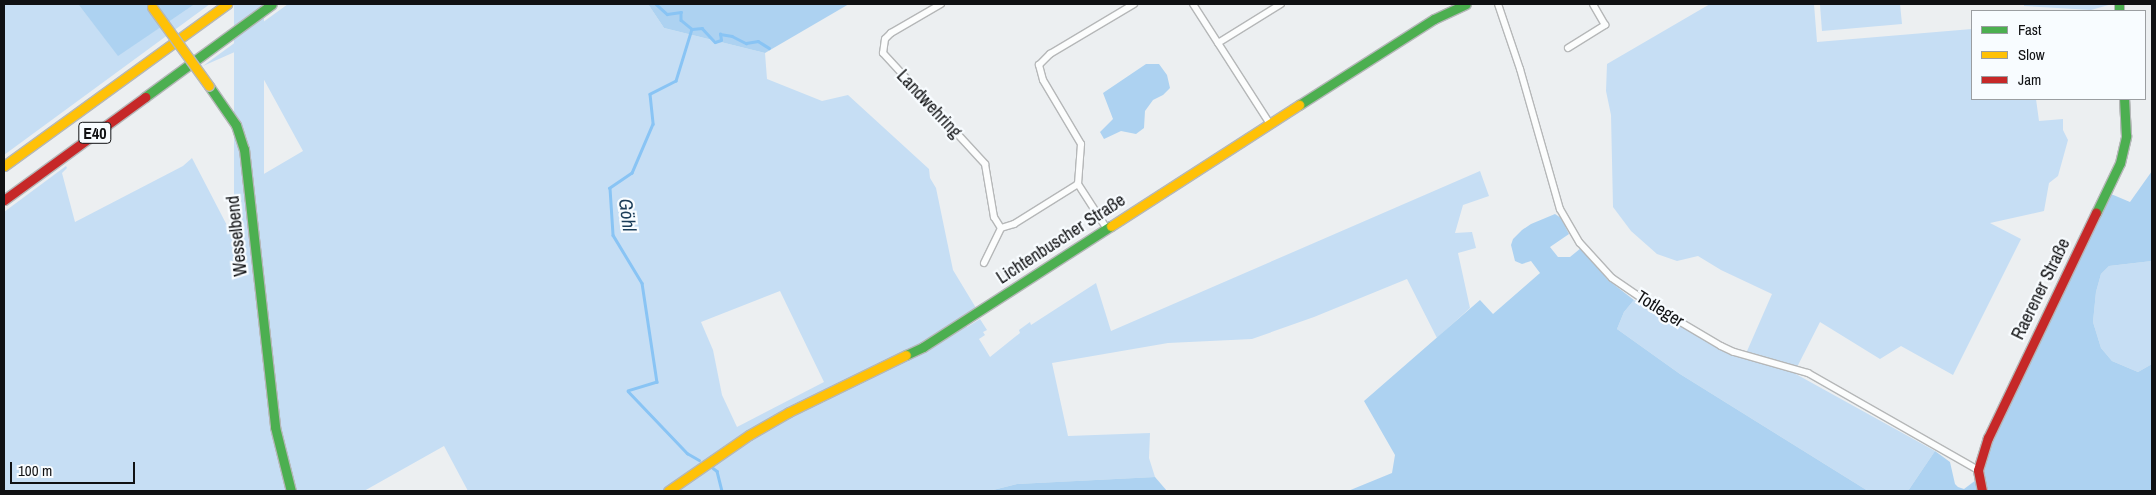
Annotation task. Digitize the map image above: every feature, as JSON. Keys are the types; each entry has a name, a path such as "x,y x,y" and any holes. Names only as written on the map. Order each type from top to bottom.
{"main road":[{"name":"E40","path":"4,166 227,4"},
{"name":"E40","path":"4,200 272,4"},
{"name":"Lichtenbuscher Straße","path":"668,491 749,435 789,412 922,347 1434,19 1466,4"},
{"name":"Wesselbend","path":"151,6 236,125 244,149 275,427 291,491"},
{"name":"Raerener Straße","path":"1982,491 1978,470 1981,456 1994,423 2120,163 2126,136 2124,100"}],"street":[{"name":"Landwehring","path":"941,4 891,33 886,39 884,53 985,164 994,217 1001,228"},
{"path":"1107,229 1078,184 1081,144 1043,80 1039,65 1050,54 1134,4"},
{"path":"1193,4 1270,124"},
{"path":"1218,43 1280,4"},
{"name":"Totleger","path":"1498,4 1520,69 1560,209 1580,243 1612,278 1650,304 1721,346 1734,352 1808,373 1978,470"},
{"path":"1568,48 1605,25 1593,4"},
{"path":"984,263 1001,228 1014,224 1078,184"}],"shaded area":[{"path":"4,4 78,4 118,55 195,4 210,4 4,155"},
{"path":"78,4 195,4 118,56"},
{"path":"234,4 264,4 264,289 234,289"},
{"path":"288,4 648,4 664,28 765,53 767,79 822,101 848,95 929,169 930,178 936,188 953,270 976,308 960,318 967,327 980,319 987,330 983,332 985,335 979,339 990,357 1020,333 1019,330 1030,322 1031,325 1096,283 1111,331 1480,171 1489,196 1463,205 1455,233 1472,232 1476,248 1458,253 1470,308 1437,338 1407,279 1314,317 1252,339 1168,343 1052,363 1068,436 1150,433 1149,458 1155,477 1017,484 989,491 468,491 444,446 364,491 4,491 4,212 66,166 67,168 62,173 75,222 183,166 192,158 246,262 240,188 303,151 246,47 203,66","holes":["780,291 824,382 737,427 722,395 713,350 701,322"]},
{"path":"648,4 849,4 765,53 664,28"},
{"path":"1710,4 1814,4 1817,42 1971,29 1971,100 2036,100 2039,121 2063,119 2063,130 2068,140 2058,176 2049,183 2044,211 1990,223 2021,239 1953,375 1901,346 1880,359 1820,322 1794,373 1935,451 1908,491 1868,491 1680,374 1617,329 1624,312 1634,300 1650,306 1719,348 1744,358 1772,294 1721,270 1698,256 1677,261 1657,254 1631,231 1613,207 1611,115 1606,91 1607,64"},
{"path":"1900,4 1902,24 1822,31 1820,5"},
{"path":"2024,4 2112,4 2091,10 2024,6"},
{"path":"1146,64 1159,64 1167,75 1170,88 1163,95 1153,100 1145,111 1144,128 1136,134 1121,131 1104,139 1100,132 1113,119 1103,93"},
{"path":"2152,171 2152,261 2109,266 2101,274 2096,292 2093,322 2101,348 2112,361 2138,372 2152,364 2152,491 1908,491 1935,451 1950,462 1955,484 1958,487 1964,489 1984,474 1990,439 2111,194 2130,202"},
{"path":"1555,214 1561,218 1569,234 1550,247 1558,257 1570,257 1581,248 1608,280 1634,300 1624,312 1617,329 1680,374 1868,491 1348,491 1392,473 1395,455 1364,401 1480,300 1493,314 1540,273 1531,261 1522,264 1515,261 1511,245 1513,239 1522,230"},
{"path":"2152,261 2152,364 2138,372 2112,361 2101,348 2093,322 2096,292 2101,274 2109,266"},
{"path":"1155,477 1167,491 989,491 1017,484"}],"waterway":[{"name":"Göhl","path":"656,4 667,14 681,12 681,20 692,29 676,81 650,94 653,124 632,173 610,188 613,235 642,283 657,382 628,391 687,453 699,460"},
{"path":"692,29 702,28 715,42 721,40 720,34 732,36 746,43 758,41 769,48"},
{"name":"Göhl","path":"713,468 717,471 722,491"}],"traffic: fast":[{"path":"145,97 272,4"},
{"path":"1299,105 1434,19 1466,4"},
{"path":"2119,4 2119,10"},
{"path":"209,86 236,125 244,149 275,427 291,491"},
{"path":"2096,213 2120,163 2126,136 2124,100"},
{"path":"906,355 923,347 1111,226"}],"traffic: slow":[{"path":"4,166 227,4"},
{"path":"152,7 209,86"},
{"path":"1111,226 1299,105"},
{"path":"668,491 749,435 789,412 906,355"}],"traffic: jam":[{"path":"4,200 145,97"},
{"path":"1982,491 1978,470 1988,438 2096,213"}]}
